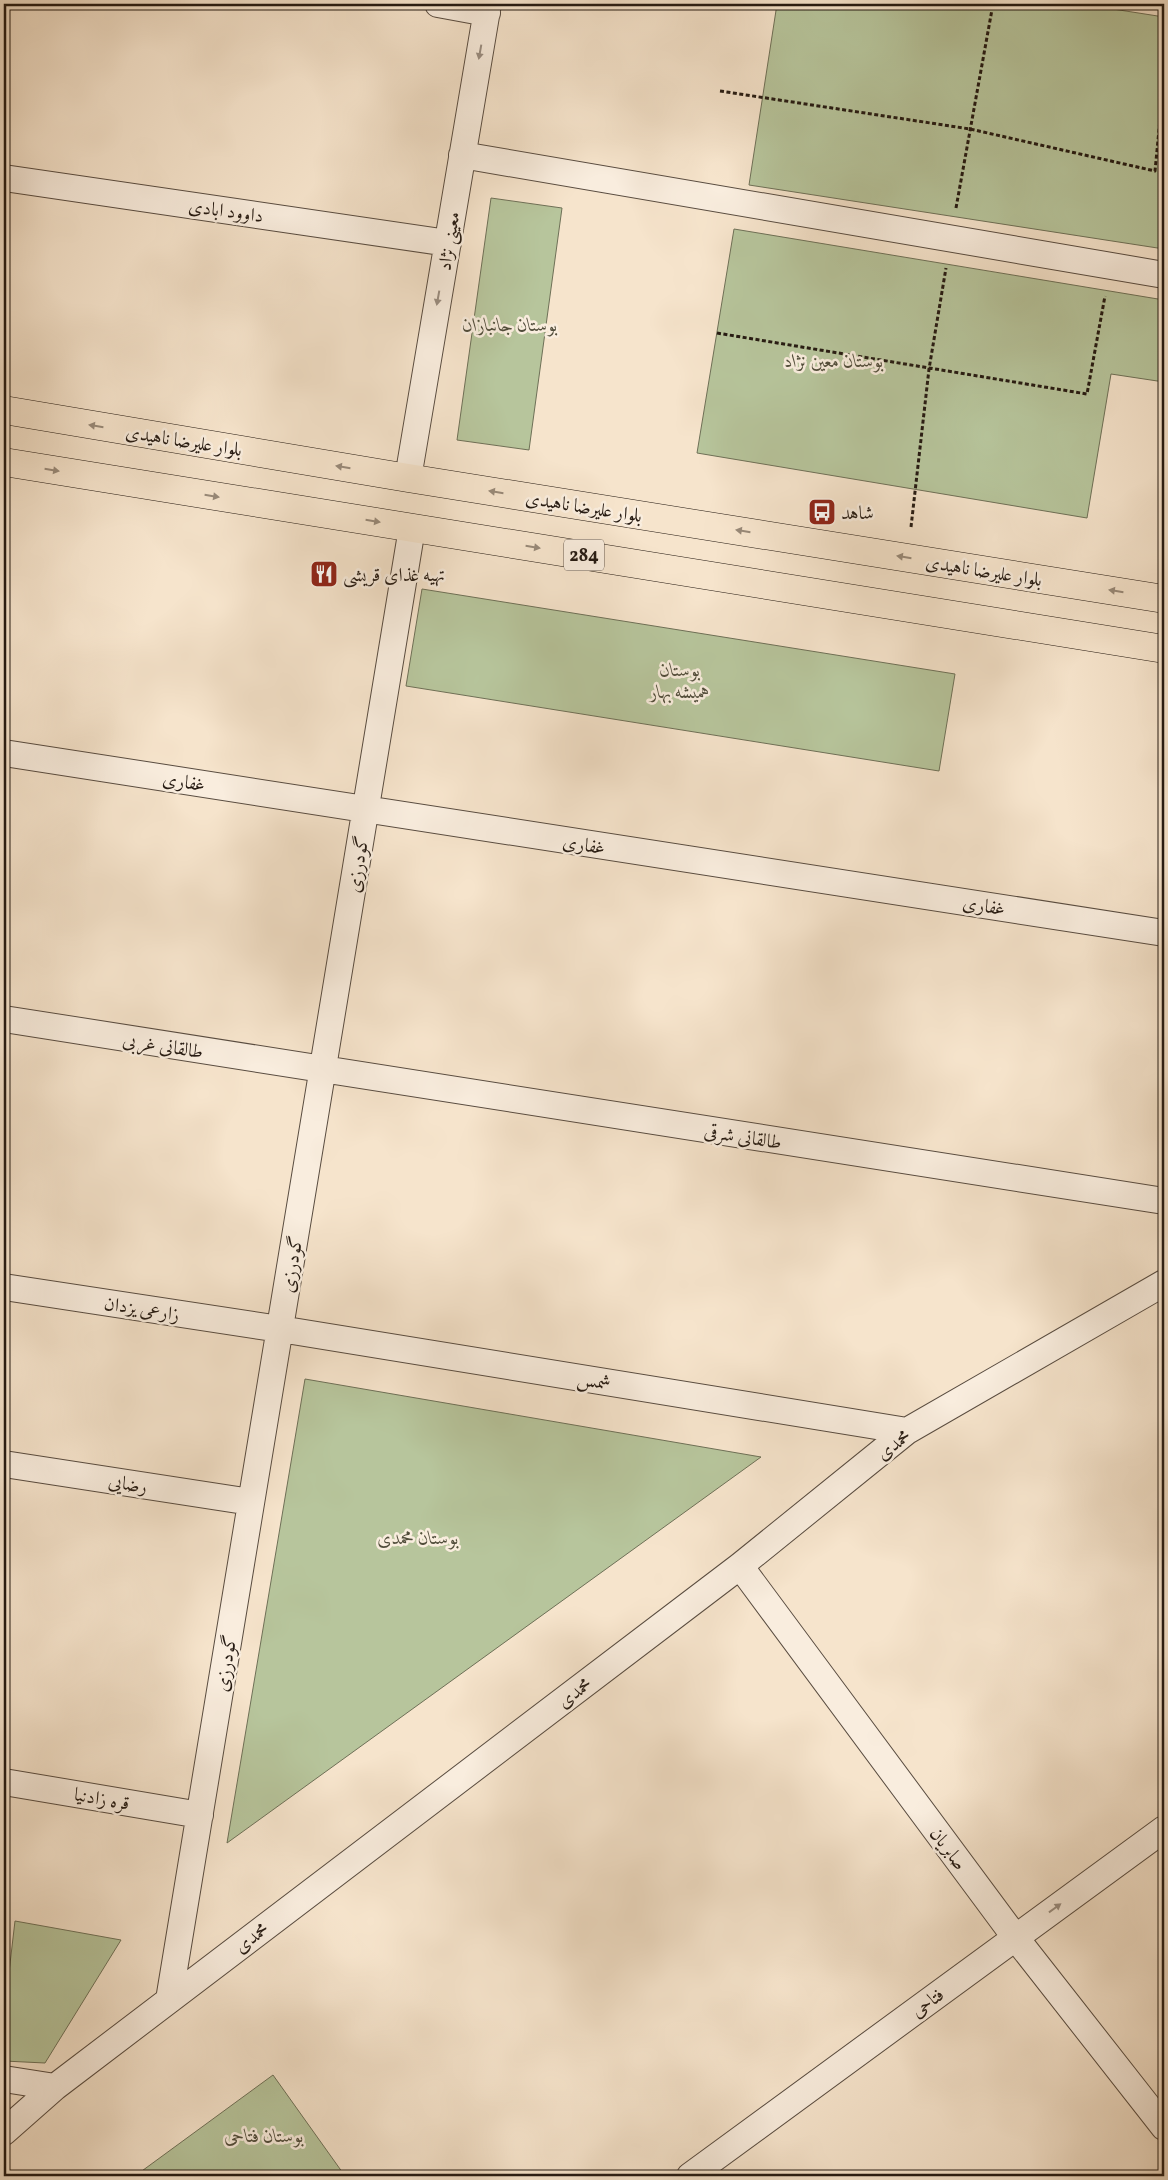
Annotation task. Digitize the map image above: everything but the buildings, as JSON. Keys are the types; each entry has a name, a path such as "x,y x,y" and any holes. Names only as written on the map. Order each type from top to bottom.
{"main road":[{"name":"بلوار علیرضا ناهیدی","path":"4,410 408,478 1164,599"},
{"name":"284","path":"4,462 1164,649"}],"street":[{"path":"438,4 487,8"},
{"name":"معینی نژاد","path":"408,478 487,8"},
{"path":"462,155 1164,275"},
{"name":"داوود ابادی","path":"4,178 448,243"},
{"name":"گودرزی","path":"169,2000 412,528"},
{"name":"غفاری","path":"4,753 1164,933"},
{"name":"طالقانی غربی","path":"4,1019 323,1070"},
{"name":"طالقانی شرقی","path":"323,1070 1164,1201"},
{"name":"زارعی یزدان","path":"4,1287 280,1329"},
{"name":"محمدی","path":"4,2132 55,2087 740,1566 907,1432 1162,1290"},
{"name":"شمس","path":"280,1329 907,1432"},
{"name":"رضایی","path":"4,1464 251,1502"},
{"name":"صابریان","path":"740,1566 1015,1937 1164,2127"},
{"name":"قره زادنیا","path":"4,1782 200,1814"},
{"name":"فتاحی","path":"690,2176 1164,1829"},
{"path":"4,2079 55,2087"}],"path":[{"path":"908,558 930,369 950,238 993,4"},
{"path":"720,91 970,129 1156,171 1164,79"},
{"path":"717,333 1087,394 1110,266"}],"green space":[{"path":"777,4 1081,4 1164,17 1164,249 749,185"},
{"name":"بوستان جانبازان","path":"491,198 562,208 529,450 457,440"},
{"name":"بوستان معین نژاد","path":"734,229 1164,300 1164,382 1111,374 1087,518 697,453"},
{"name":"بوستان همیشه بهار","path":"422,589 955,674 939,771 406,686"},
{"name":"بوستان محمدی","path":"305,1379 761,1457 227,1843"},
{"path":"15,1921 121,1940 45,2063 4,2061 4,2015"},
{"name":"بوستان فتاحی","path":"273,2075 345,2176 135,2176"}],"place":[{"name":"شاهد","path":"822,512"},
{"name":"تهیه غذای قریشی","path":"324,574"}]}
